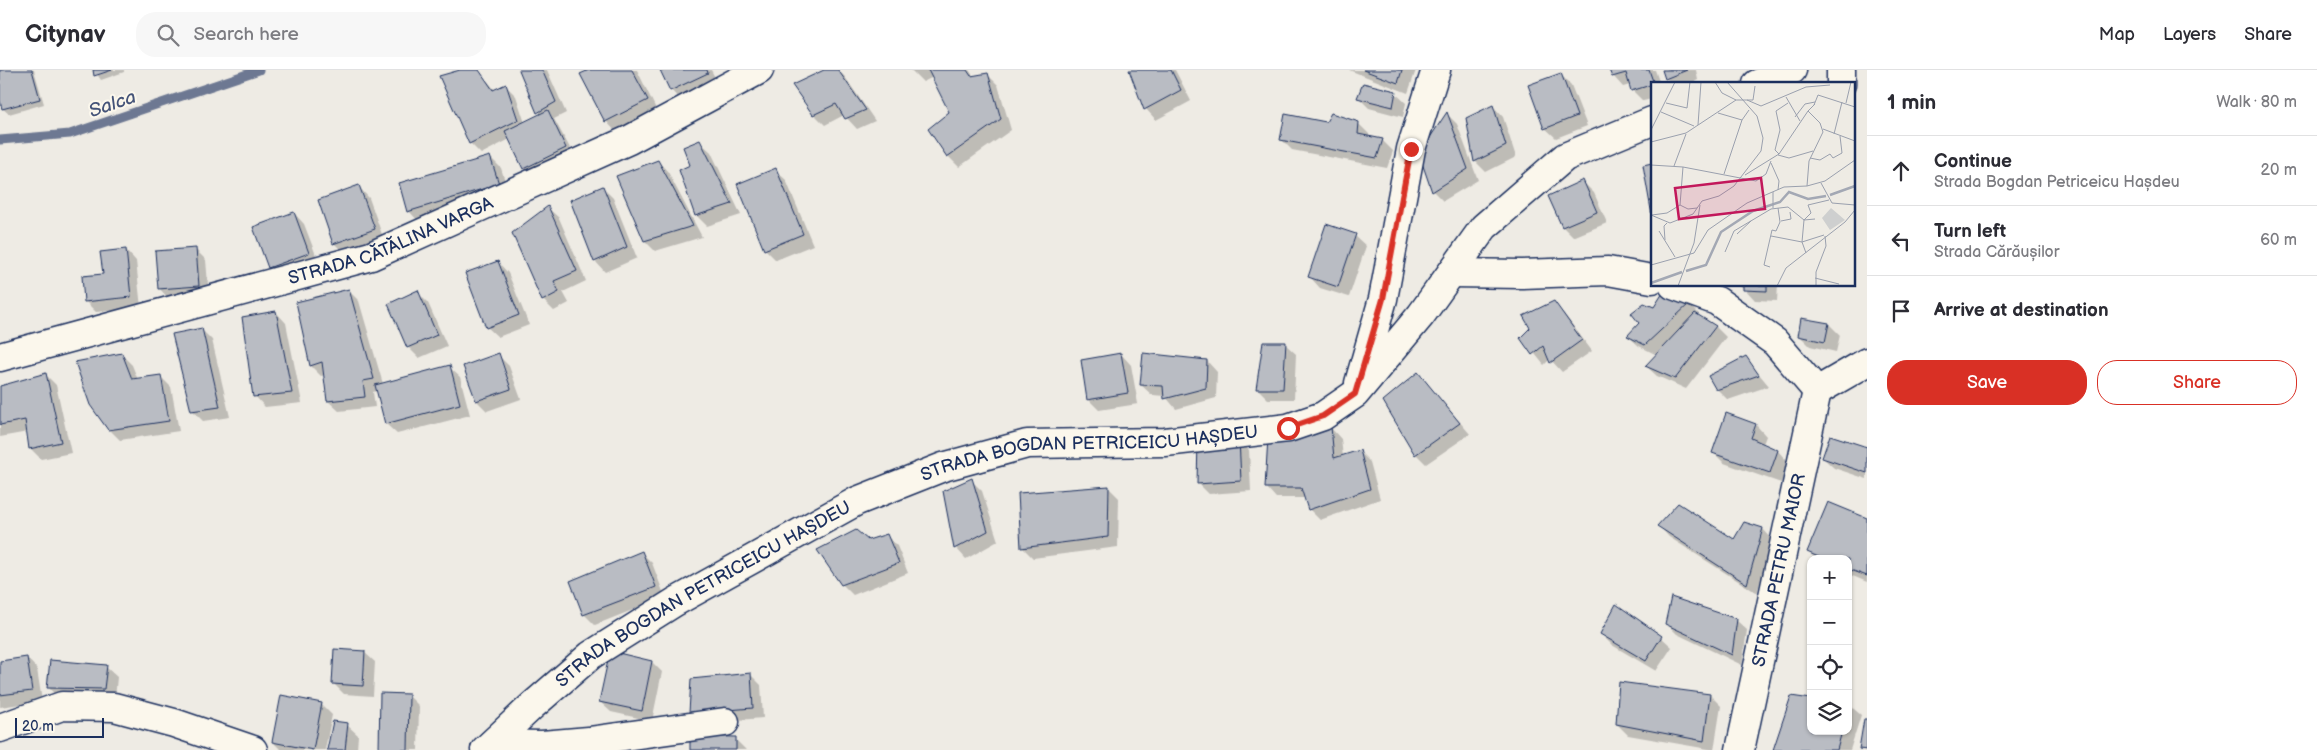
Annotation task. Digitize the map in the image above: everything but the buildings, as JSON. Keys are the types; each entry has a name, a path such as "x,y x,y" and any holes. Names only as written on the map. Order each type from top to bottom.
{"street":[{"name":"STRADA CĂTĂLINA VARGA","path":"0,357 371,256 629,140 759,70"},
{"path":"1355,394 1383,299 1411,149 1436,70"},
{"path":"1762,82 1792,70"},
{"name":"STRADA BOGDAN PETRICEICU HAȘDEU","path":"489,747 591,655 675,602 857,501 943,466 1027,444 1165,442 1288,428 1323,416 1355,394 1421,315 1484,227 1564,157 1651,121"},
{"path":"1452,273 1522,274 1608,271 1651,279"},
{"path":"1676,286 1717,301 1775,342 1817,391 1867,362"},
{"name":"STRADA PETRU MAIOR","path":"1740,750 1817,391"},
{"path":"0,728 62,706 114,707 174,723 253,750"},
{"path":"489,747 589,741 725,722"}],"waterway":[{"name":"Salca","path":"0,140 70,134 259,70"}],"route":[{"path":"1288,428 1323,416 1355,394 1383,299 1411,149"}]}
